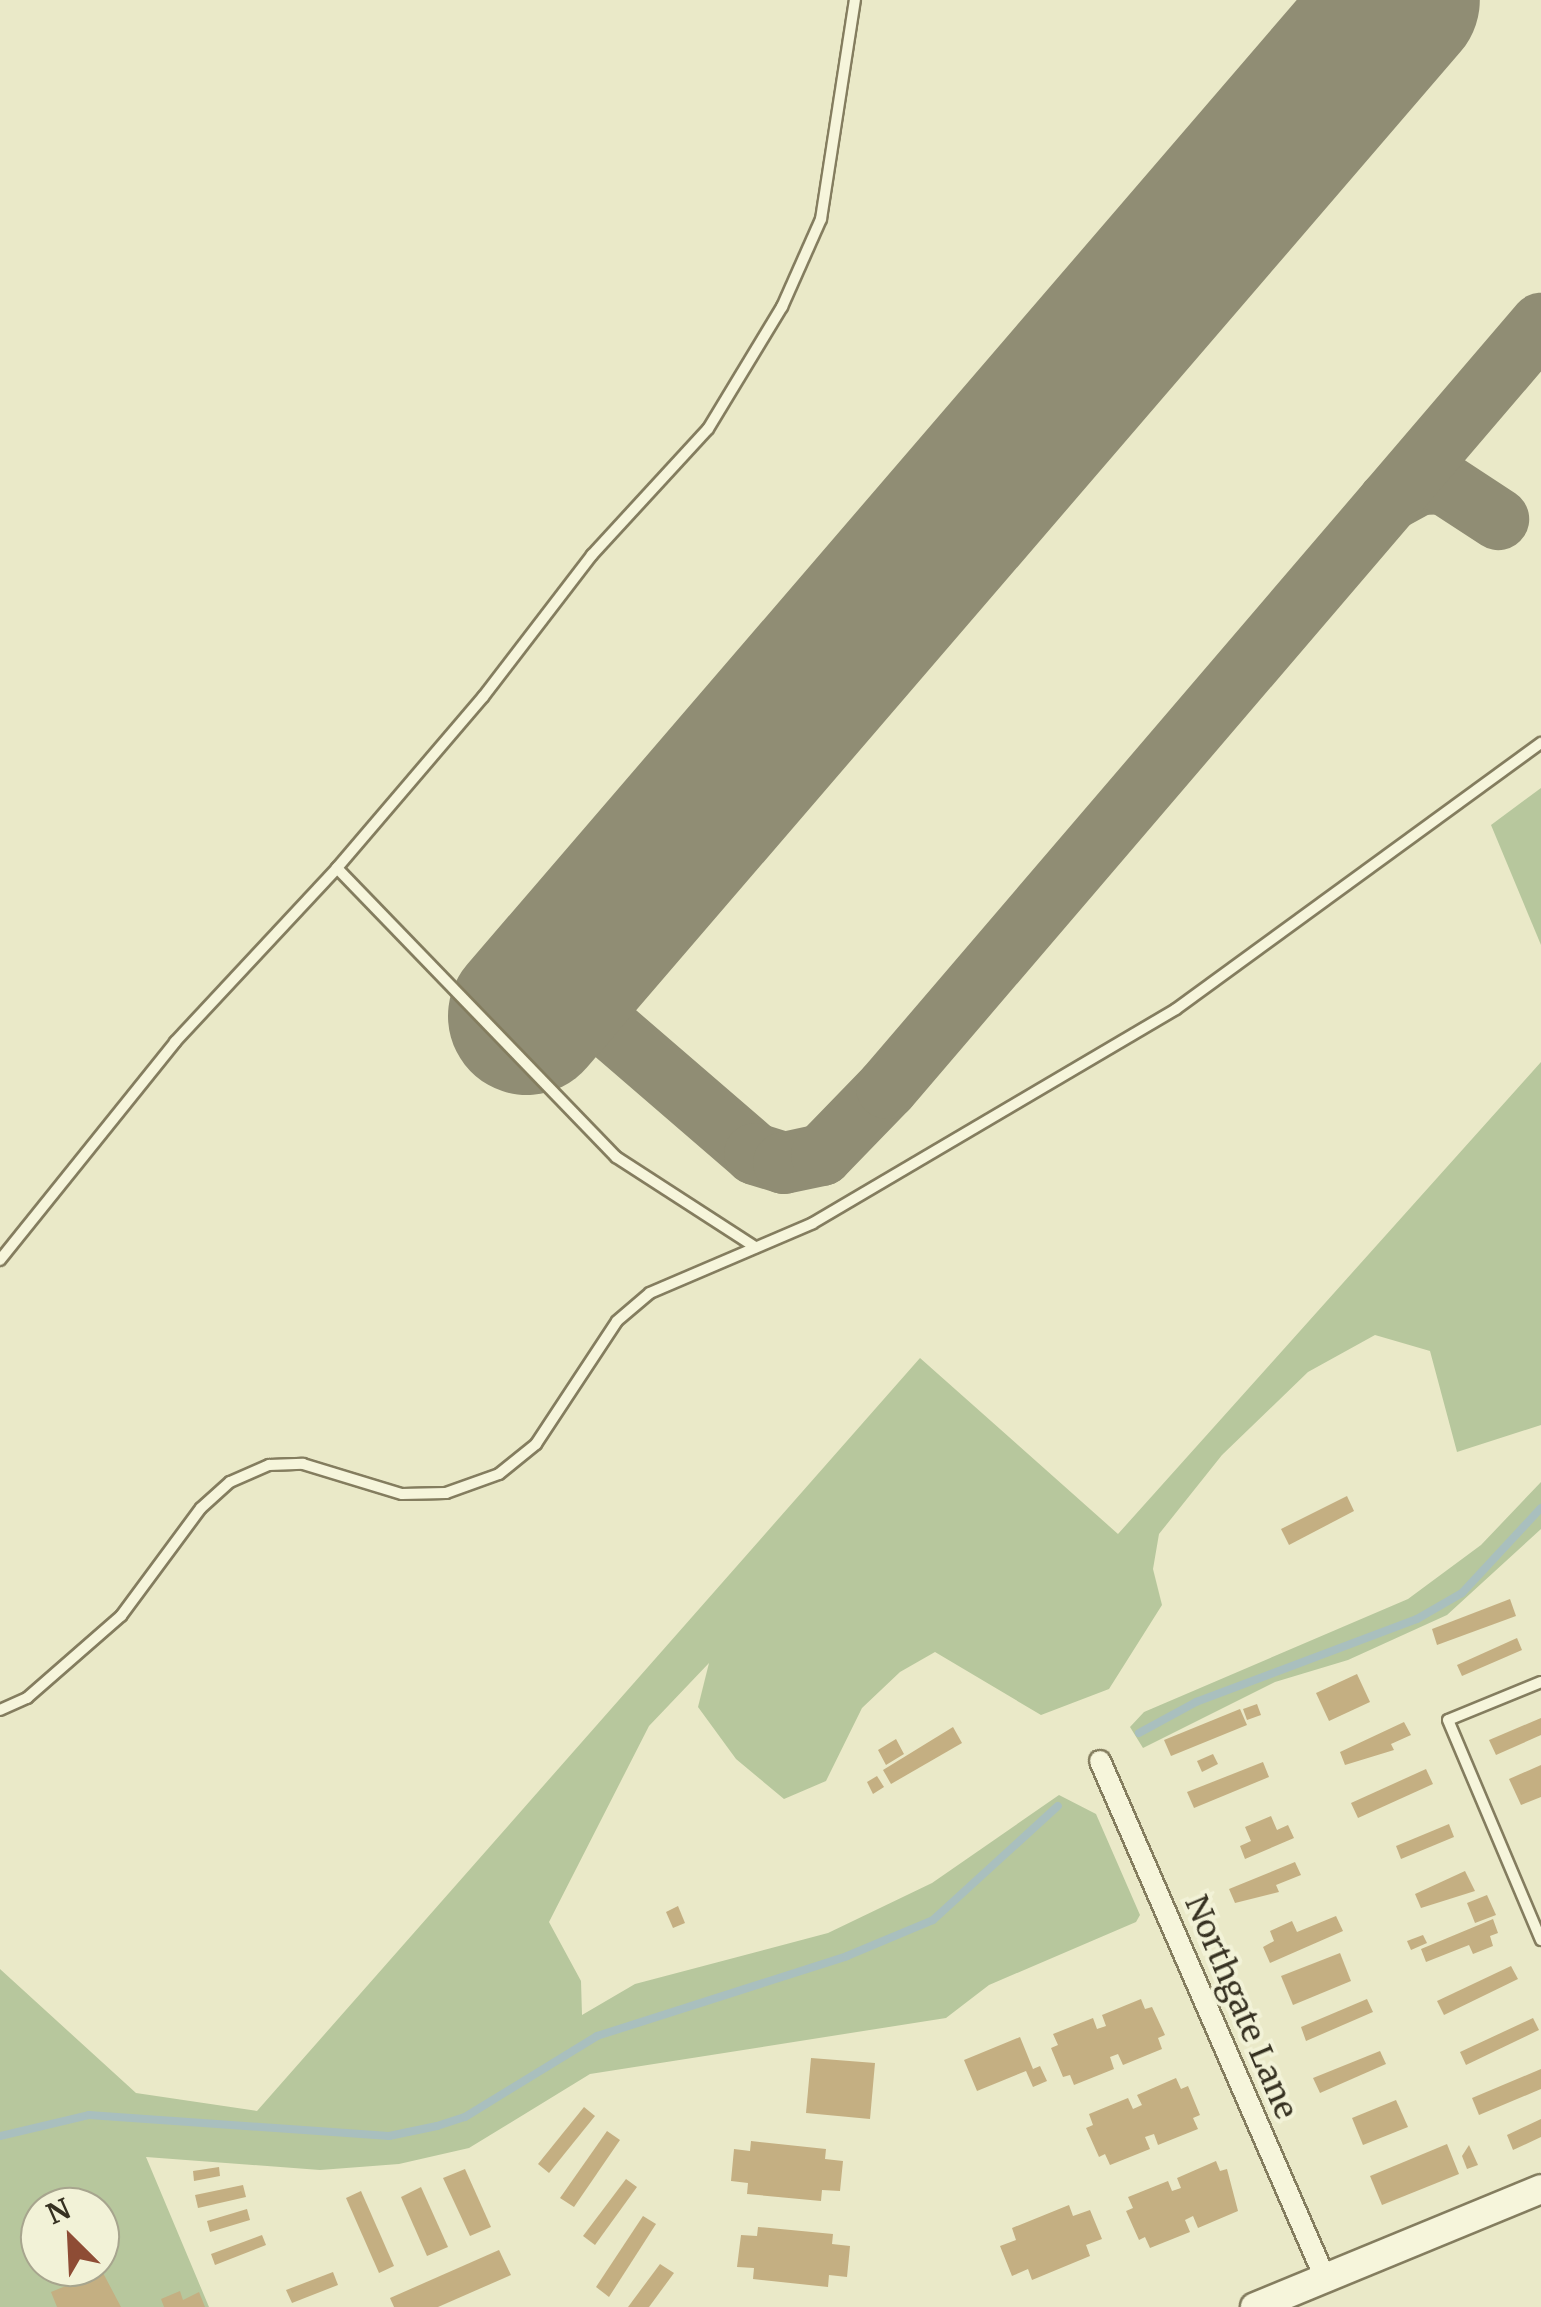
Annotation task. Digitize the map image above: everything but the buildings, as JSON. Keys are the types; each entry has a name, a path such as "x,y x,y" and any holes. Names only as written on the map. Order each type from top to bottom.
{"main road":[{"path":"1255,2307 1541,2189"}],"street":[{"name":"Northgate Lane","path":"1100,1762 1325,2278"}],"lane":[{"path":"0,1260 175,1042 337,868 483,697 592,555 708,428 745,373 820,219 855,0"},
{"path":"0,1710 26,1698 121,1616 201,1508 230,1482 269,1464 304,1464 402,1494 431,1494 499,1474 564,1409 617,1322 650,1293 755,1247 923,1162 1176,1009 1541,743"},
{"path":"337,868 616,1157 755,1247"},
{"path":"1541,1682 1448,1720 1541,1940"}],"green space":[{"path":"1541,788 1541,945 1491,825"},
{"path":"1541,1062 1541,1425 1457,1452 1430,1351 1375,1335 1308,1372 1222,1455 1159,1534 1153,1569 1162,1605 1109,1689 1041,1715 935,1652 900,1672 862,1708 826,1781 784,1799 736,1759 698,1707 709,1663 649,1726 549,1922 581,1981 582,2015 635,1984 828,1933 932,1883 1059,1795 1096,1814 1140,1915 1136,1922 989,1985 946,2018 590,2074 469,2148 399,2164 320,2170 146,2157 209,2307 0,2307 0,1969 136,2093 257,2111 920,1358 1118,1534"},
{"path":"1541,1482 1541,1529 1447,1615 1348,1660 1275,1682 1143,1748 1130,1727 1144,1712 1408,1599 1481,1545"}],"waterway":[{"path":"1139,1733 1196,1702 1417,1619 1462,1593 1541,1508"},
{"path":"0,2136 89,2115 389,2136 437,2126 465,2117 597,2036 847,1956 933,1920 1058,1806"}],"taxiway":[{"path":"556,982 755,1154 784,1163 822,1155 887,1088 1541,324"},
{"path":"1389,501 1420,484 1443,483 1498,519"}],"runway":[{"path":"527,1016 1401,0"}]}
